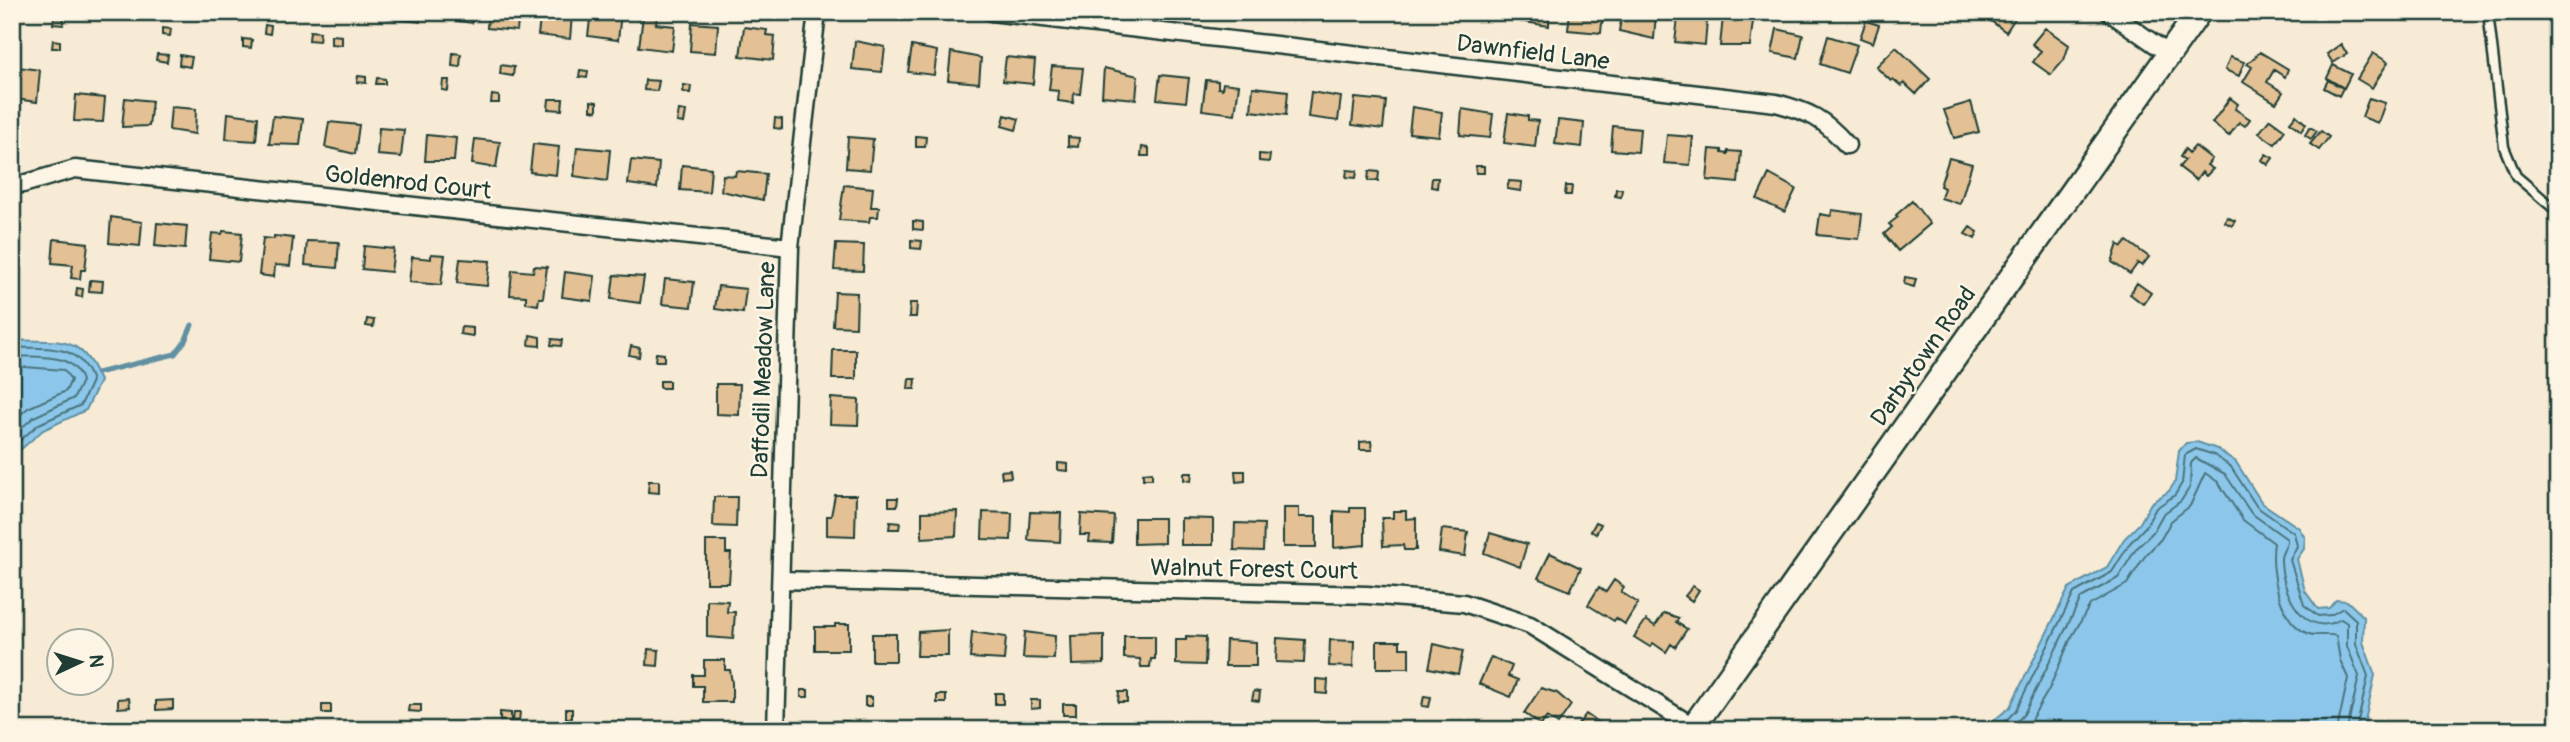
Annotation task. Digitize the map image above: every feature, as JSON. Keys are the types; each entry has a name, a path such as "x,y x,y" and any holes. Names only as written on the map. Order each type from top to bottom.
{"main road":[{"name":"Darbytown Road","path":"1695,728 2199,12"}],"street":[{"name":"Daffodil Meadow Lane","path":"776,730 790,247 817,12"},
{"name":"Dawnfield Lane","path":"991,12 1776,103 1815,115 1827,122 1847,145"},
{"path":"2109,12 2169,54"},
{"name":"Goldenrod Court","path":"23,184 75,169 790,247"},
{"name":"Walnut Forest Court","path":"781,580 1367,595 1464,603 1530,625 1695,728"}],"lane":[{"path":"2488,12 2504,146 2516,176 2558,212"}],"water":[{"path":"12,340 56,341 76,347 85,354 100,381 86,410 43,430 12,457"},
{"path":"2197,442 2217,449 2236,462 2262,503 2299,528 2305,538 2304,549 2297,559 2305,591 2318,609 2329,608 2336,600 2347,601 2364,617 2363,642 2375,675 2363,730 1989,730 1993,721 2010,707 2069,588 2107,567 2124,539 2140,523 2151,503 2169,491 2175,482 2179,451 2186,443"}],"building":[{"path":"388,12 421,12 420,22 387,18"},
{"path":"443,12 474,12 472,23 442,19"},
{"path":"488,12 519,12 517,31 487,28"},
{"path":"541,12 572,15 570,39 538,35"},
{"path":"591,12 621,13 618,40 588,36"},
{"path":"1469,12 1497,12 1496,20 1468,18"},
{"path":"1519,12 1549,12 1549,26 1518,21"},
{"path":"1570,12 1603,12 1601,33 1568,30"},
{"path":"1622,12 1656,12 1654,39 1619,31"},
{"path":"1980,12 2019,12 2006,32 1980,13"},
{"path":"643,16 657,18 656,24 675,26 672,51 639,47"},
{"path":"54,17 64,18 63,25 53,24"},
{"path":"1723,17 1753,21 1750,46 1720,46"},
{"path":"1678,18 1707,21 1705,45 1675,42"},
{"path":"1866,21 1879,25 1873,43 1860,38"},
{"path":"692,23 718,25 716,53 690,51"},
{"path":"265,25 271,26 270,34 264,33"},
{"path":"744,27 767,30 766,35 775,36 773,60 740,56"},
{"path":"162,28 171,29 170,36 162,35"},
{"path":"2045,28 2069,45 2064,60 2051,75 2033,62 2041,51 2032,44"},
{"path":"1777,29 1803,35 1798,58 1772,53"},
{"path":"310,31 320,32 319,41 309,40"},
{"path":"331,35 342,36 342,45 331,44"},
{"path":"1828,36 1857,45 1847,73 1820,64"},
{"path":"243,39 252,40 251,48 243,47"},
{"path":"53,40 60,41 60,48 52,48"},
{"path":"855,41 885,47 882,72 852,69"},
{"path":"2341,44 2347,54 2333,63 2327,54"},
{"path":"912,46 937,51 934,75 908,72"},
{"path":"1896,47 1930,79 1916,94 1904,83 1901,86 1893,79 1891,81 1876,67"},
{"path":"951,52 981,58 979,83 948,80"},
{"path":"2260,52 2288,69 2285,77 2274,70 2267,82 2283,92 2276,103 2243,82 2252,67 2247,64"},
{"path":"453,53 461,54 460,67 452,66"},
{"path":"2373,53 2388,62 2372,88 2357,79"},
{"path":"157,54 168,55 167,62 156,60"},
{"path":"180,55 192,57 190,67 179,65"},
{"path":"1006,57 1035,60 1033,84 1003,81"},
{"path":"2230,57 2244,62 2239,76 2225,70"},
{"path":"501,65 514,67 513,76 500,74"},
{"path":"2333,65 2351,74 2344,88 2327,78"},
{"path":"1052,66 1083,68 1080,94 1074,93 1073,103 1058,101 1059,91 1049,90"},
{"path":"18,67 40,70 37,102 15,99"},
{"path":"1104,68 1138,76 1136,99 1102,96"},
{"path":"580,70 588,71 587,78 579,77"},
{"path":"1160,75 1189,78 1186,102 1157,99"},
{"path":"358,76 366,77 366,83 357,82"},
{"path":"377,78 385,79 385,84 376,84"},
{"path":"443,80 449,80 448,91 442,90"},
{"path":"645,80 659,81 657,91 644,90"},
{"path":"1206,80 1218,81 1218,88 1222,89 1223,83 1239,85 1235,114 1202,110"},
{"path":"2328,80 2343,88 2339,96 2324,88"},
{"path":"684,85 691,86 690,93 683,92"},
{"path":"1253,87 1288,91 1286,115 1251,111"},
{"path":"1311,92 1341,97 1338,121 1308,117"},
{"path":"76,95 105,98 103,122 74,121"},
{"path":"492,95 499,96 499,103 491,103"},
{"path":"125,98 152,101 149,126 122,127"},
{"path":"1355,98 1386,101 1383,129 1352,125"},
{"path":"2230,98 2238,104 2235,109 2250,119 2245,126 2239,122 2229,136 2212,123"},
{"path":"2369,98 2385,103 2378,123 2362,117"},
{"path":"549,99 563,99 562,110 548,109"},
{"path":"591,101 597,102 597,111 591,110"},
{"path":"1971,102 1979,132 1954,138 1944,110"},
{"path":"171,107 196,109 195,134 169,130"},
{"path":"1412,107 1442,112 1439,136 1409,133"},
{"path":"1462,109 1493,114 1490,138 1460,135"},
{"path":"679,110 686,111 684,123 677,122"},
{"path":"228,113 258,117 256,141 226,139"},
{"path":"1508,113 1528,116 1528,120 1538,121 1535,147 1504,143"},
{"path":"1005,115 1019,119 1016,130 1002,126"},
{"path":"2296,115 2306,124 2301,131 2290,122"},
{"path":"273,116 303,119 300,145 269,144"},
{"path":"775,118 782,119 782,129 774,128"},
{"path":"2270,119 2285,130 2275,144 2259,133"},
{"path":"1558,120 1584,123 1582,147 1555,144"},
{"path":"329,122 359,125 355,154 325,147"},
{"path":"1613,126 1640,129 1638,152 1611,150"},
{"path":"2310,127 2317,131 2311,139 2305,135"},
{"path":"379,128 404,130 401,157 377,155"},
{"path":"2321,131 2329,137 2319,150 2310,144"},
{"path":"427,135 456,138 454,161 425,161"},
{"path":"1667,135 1693,137 1690,165 1664,163"},
{"path":"916,136 926,137 925,147 916,147"},
{"path":"848,137 873,139 870,170 846,168"},
{"path":"1068,137 1079,138 1078,147 1068,146"},
{"path":"475,139 500,142 496,168 472,164"},
{"path":"533,144 559,147 556,175 530,172"},
{"path":"2195,146 2212,159 2207,165 2213,169 2206,176 2202,172 2196,180 2179,167 2185,160 2180,157 2185,149 2189,153"},
{"path":"577,147 610,150 607,181 574,176"},
{"path":"1142,147 1149,148 1149,156 1141,156"},
{"path":"1710,149 1722,150 1722,153 1728,154 1728,151 1741,152 1738,183 1707,180"},
{"path":"1259,154 1270,155 1269,162 1259,161"},
{"path":"2266,154 2273,158 2268,165 2262,160"},
{"path":"1949,158 1972,164 1960,204 1941,198 1944,188 1940,186"},
{"path":"631,160 659,163 657,188 628,184"},
{"path":"682,165 711,168 709,192 680,190"},
{"path":"1475,166 1484,166 1484,173 1476,173"},
{"path":"1347,170 1357,171 1356,178 1346,177"},
{"path":"736,171 766,174 763,200 721,191 723,175 735,176"},
{"path":"1369,171 1379,172 1378,181 1368,181"},
{"path":"1769,174 1796,189 1785,212 1757,199"},
{"path":"1432,178 1438,178 1437,188 1431,187"},
{"path":"1509,181 1522,182 1521,191 1507,189"},
{"path":"844,185 873,188 871,207 879,207 878,217 870,217 869,222 839,220"},
{"path":"1566,186 1572,186 1571,195 1565,195"},
{"path":"1616,189 1622,189 1621,197 1615,196"},
{"path":"1912,201 1930,224 1898,251 1884,234 1892,227 1889,224 1898,217 1896,215"},
{"path":"1832,210 1862,214 1859,239 1817,235 1820,214 1831,216"},
{"path":"111,217 142,222 140,246 109,243"},
{"path":"2227,217 2235,221 2232,226 2225,222"},
{"path":"913,221 923,222 923,230 913,229"},
{"path":"157,223 187,226 185,249 155,246"},
{"path":"1970,227 1978,232 1975,239 1965,234"},
{"path":"223,231 242,233 239,262 209,259 212,233 222,234"},
{"path":"274,236 293,238 290,266 275,265 274,277 259,275 263,238 274,239"},
{"path":"54,239 88,243 85,270 81,270 80,279 71,278 73,265 52,263"},
{"path":"911,240 922,241 921,249 911,248"},
{"path":"307,241 339,242 337,268 305,265"},
{"path":"2127,241 2149,257 2142,266 2138,263 2130,274 2112,262 2118,244 2122,247"},
{"path":"836,244 864,245 863,271 834,270"},
{"path":"364,246 394,249 391,272 362,269"},
{"path":"12,253 22,255 18,275 12,274"},
{"path":"431,254 445,255 441,285 409,282 412,257 431,259"},
{"path":"460,259 490,261 487,286 457,283"},
{"path":"534,266 547,267 543,298 539,298 538,305 526,303 526,296 510,295 512,270 533,272"},
{"path":"565,272 595,276 592,301 562,297"},
{"path":"614,275 644,277 640,303 611,299"},
{"path":"1905,277 1916,279 1914,287 1904,284"},
{"path":"665,279 694,282 691,307 662,304"},
{"path":"90,280 103,281 102,292 89,291"},
{"path":"2137,283 2151,293 2143,304 2130,294"},
{"path":"718,286 746,289 743,313 715,309"},
{"path":"77,288 83,289 82,297 76,296"},
{"path":"835,292 857,293 856,327 833,326"},
{"path":"910,303 917,303 916,317 909,317"},
{"path":"367,319 374,320 373,327 366,326"},
{"path":"461,327 473,328 473,336 460,334"},
{"path":"530,335 540,337 540,346 529,345"},
{"path":"552,339 562,340 561,346 551,345"},
{"path":"631,346 640,348 639,357 629,355"},
{"path":"833,350 856,350 856,379 832,379"},
{"path":"656,353 664,354 664,361 655,361"},
{"path":"909,379 916,379 915,389 908,389"},
{"path":"660,381 669,381 669,388 660,388"},
{"path":"716,384 740,384 739,415 716,414"},
{"path":"831,398 859,400 858,425 830,424"},
{"path":"1371,441 1372,450 1360,450 1360,442"},
{"path":"1058,463 1068,464 1068,471 1058,470"},
{"path":"1010,470 1011,477 1002,478 1001,471"},
{"path":"1235,471 1245,471 1245,481 1236,482"},
{"path":"1152,472 1152,479 1143,479 1143,473"},
{"path":"1184,473 1192,473 1191,481 1184,480"},
{"path":"649,481 659,481 659,493 648,492"},
{"path":"835,495 856,495 855,536 827,535 827,516 831,516"},
{"path":"714,497 737,497 736,527 713,526"},
{"path":"889,498 898,498 897,506 889,506"},
{"path":"1283,508 1299,508 1299,517 1316,517 1316,547 1283,547"},
{"path":"1350,508 1365,508 1365,545 1334,548 1334,511 1350,512"},
{"path":"957,511 956,536 922,538 922,512"},
{"path":"1393,511 1406,511 1406,519 1416,518 1416,550 1404,550 1403,545 1383,546 1382,518 1393,518"},
{"path":"983,512 1012,513 1011,540 982,539"},
{"path":"1030,512 1061,513 1060,542 1028,540"},
{"path":"1081,514 1114,516 1112,543 1089,542 1090,535 1080,535"},
{"path":"1134,518 1164,518 1164,543 1134,544"},
{"path":"1181,518 1213,519 1213,545 1181,545"},
{"path":"890,522 900,523 899,529 889,529"},
{"path":"1596,522 1601,524 1596,534 1591,531"},
{"path":"1235,523 1264,524 1263,551 1234,550"},
{"path":"1442,529 1468,532 1465,556 1439,552"},
{"path":"1490,533 1527,544 1520,567 1484,553"},
{"path":"706,541 726,541 726,553 731,553 729,583 706,583"},
{"path":"1550,553 1581,568 1570,591 1538,578"},
{"path":"1614,580 1624,587 1621,592 1638,603 1625,624 1616,618 1614,621 1588,605 1599,587 1606,592"},
{"path":"1693,586 1699,590 1692,601 1685,596"},
{"path":"707,600 728,601 727,612 735,612 733,639 707,637"},
{"path":"1664,613 1679,618 1676,622 1687,629 1675,647 1671,644 1666,652 1653,643 1650,647 1634,637 1646,620 1655,626"},
{"path":"835,624 849,624 849,650 815,650 815,627 835,627"},
{"path":"948,630 948,656 917,656 918,632"},
{"path":"972,632 1006,637 1004,660 970,658"},
{"path":"1025,632 1055,636 1054,659 1023,658"},
{"path":"872,634 896,634 896,661 872,661"},
{"path":"1104,635 1104,664 1072,665 1071,636"},
{"path":"1124,636 1155,636 1155,659 1151,659 1150,667 1141,667 1140,659 1124,658"},
{"path":"1186,636 1206,637 1205,665 1176,664 1176,640 1186,640"},
{"path":"1277,638 1305,640 1304,663 1276,662"},
{"path":"1226,640 1256,642 1256,666 1225,666"},
{"path":"1330,640 1354,641 1353,667 1329,666"},
{"path":"1377,641 1400,641 1400,648 1409,648 1409,668 1377,668"},
{"path":"1434,644 1463,651 1458,674 1429,668"},
{"path":"648,649 659,650 658,666 647,665"},
{"path":"1491,657 1512,666 1508,676 1518,680 1511,697 1479,684"},
{"path":"704,660 725,660 725,670 730,670 732,702 703,702 703,686 693,686 693,675 704,675"},
{"path":"1316,679 1328,680 1327,694 1316,693"},
{"path":"1541,688 1557,693 1571,705 1558,724 1547,717 1541,725 1524,713"},
{"path":"801,690 808,690 808,697 801,697"},
{"path":"1254,691 1260,692 1259,701 1252,700"},
{"path":"1119,692 1127,692 1127,702 1118,702"},
{"path":"995,693 1003,693 1003,704 995,704"},
{"path":"937,695 946,695 946,703 937,703"},
{"path":"1424,696 1431,697 1429,707 1422,706"},
{"path":"865,697 872,697 872,706 865,706"},
{"path":"129,698 130,707 118,708 118,699"},
{"path":"173,700 173,709 156,710 156,701"},
{"path":"1031,700 1040,700 1040,708 1031,709"},
{"path":"1063,704 1076,704 1076,715 1063,715"},
{"path":"322,705 331,705 331,713 322,713"},
{"path":"409,705 421,705 421,712 408,711"},
{"path":"566,709 572,709 572,718 566,718"},
{"path":"500,712 511,713 511,721 500,721"},
{"path":"514,712 520,712 519,721 513,721"},
{"path":"1586,714 1609,730 1574,730"},
{"path":"835,721 849,721 849,730 835,730"},
{"path":"705,723 714,723 714,730 705,730"}],"waterway":[{"path":"97,373 175,354 192,325"}]}
